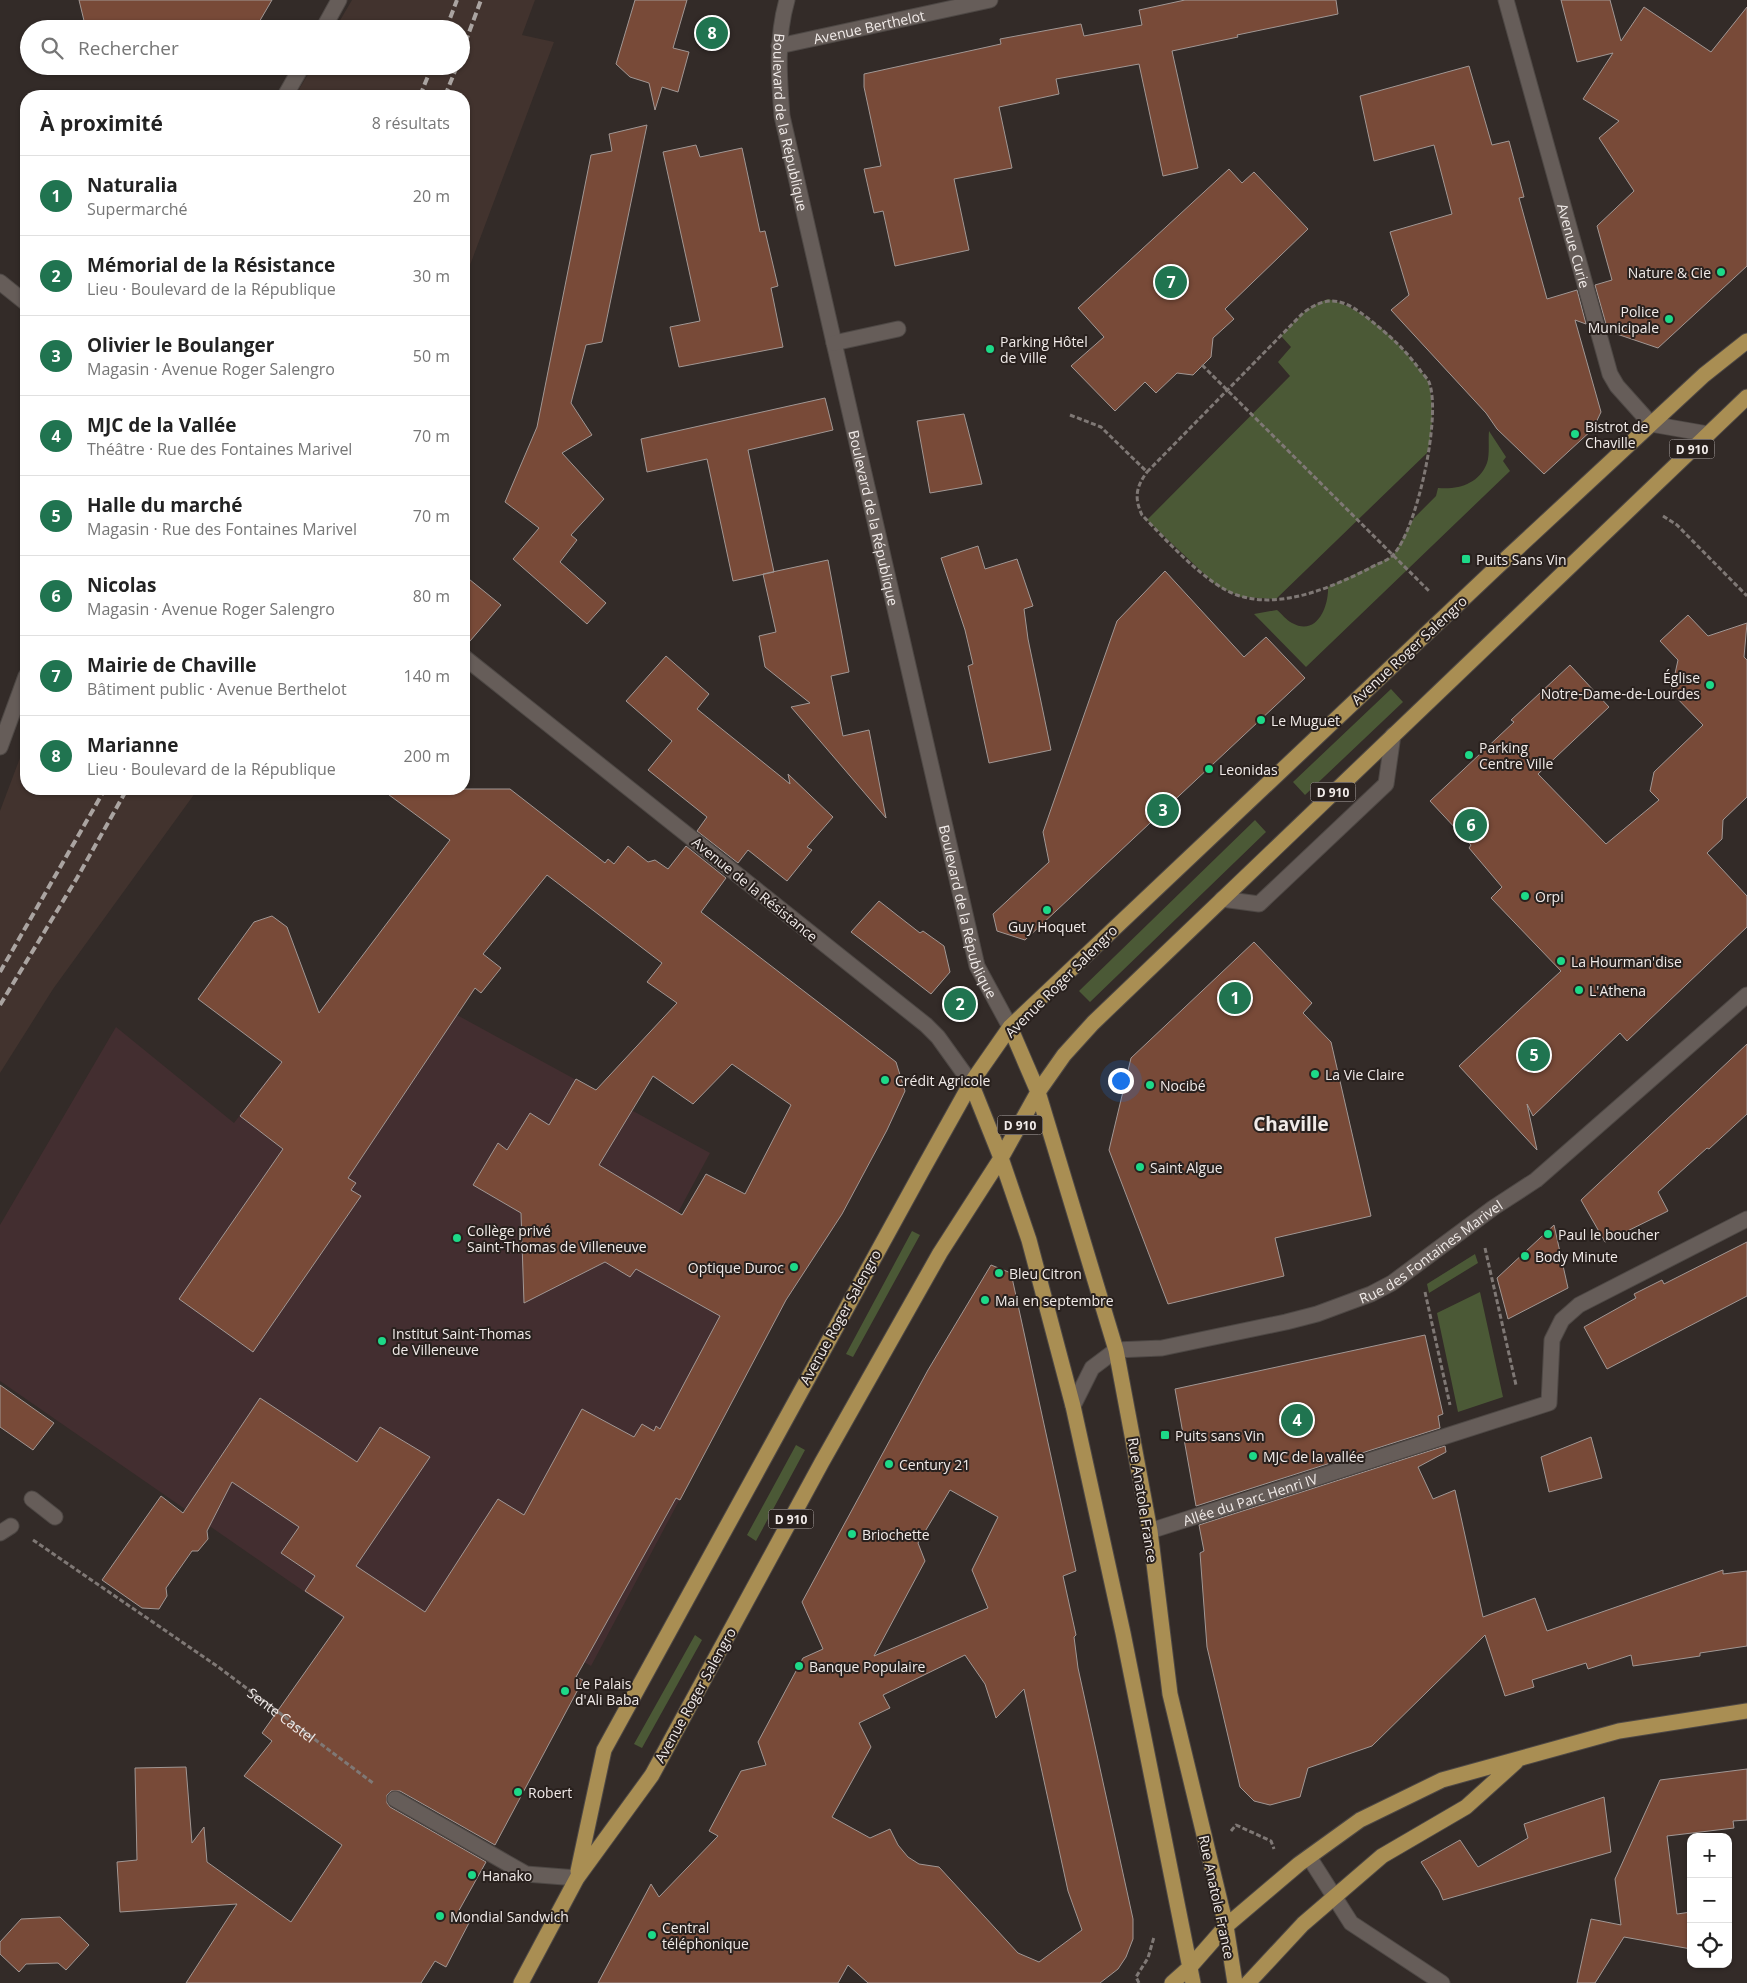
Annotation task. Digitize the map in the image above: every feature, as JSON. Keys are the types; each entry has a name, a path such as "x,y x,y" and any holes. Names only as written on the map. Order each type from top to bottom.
{"main road":[{"name":"Avenue Roger Salengro","path":"577,1878 604,1750 813,1366 971,1083 1010,1027 1651,424 1704,375 1747,341"},
{"name":"Avenue Roger Salengro","path":"521,1983 577,1878 652,1775 822,1462 930,1270 1001,1158 1038,1092 1064,1055 1093,1023 1747,397"},
{"name":"Rue Anatole France","path":"1010,1027 1038,1092 1116,1350 1150,1531 1170,1694 1226,1926 1235,1983"},
{"name":"Avenue de la Résistance","path":"971,1083 1001,1158"},
{"path":"1001,1158 1029,1240 1073,1406 1123,1633 1193,1983"},
{"path":"1172,1983 1190,1967 1226,1926 1286,1874 1360,1820 1442,1780 1620,1731 1747,1711"},
{"path":"1248,1983 1303,1924 1382,1856 1466,1807 1520,1759"}],"street":[{"path":"328,20 339,0"},
{"name":"Boulevard de la République","path":"787,0 782,17 779,46 782,116 977,966 1010,1027"},
{"name":"Avenue Berthelot","path":"779,46 990,0"},
{"name":"Avenue Curie","path":"1506,0 1610,374 1616,386 1651,424"},
{"path":"289,90 297,75"},
{"path":"0,282 20,298"},
{"path":"834,343 898,329"},
{"path":"1651,424 1708,434"},
{"name":"Avenue de la Résistance","path":"470,662 926,1025 938,1036 971,1083"},
{"path":"0,748 20,693"},
{"path":"1222,899 1259,904 1386,784 1393,735"},
{"name":"Rue des Fontaines Marivel","path":"1116,1350 1162,1348 1316,1314 1371,1294 1392,1283 1536,1180 1747,995"},
{"name":"Allée du Parc Henri IV","path":"1150,1531 1550,1403 1552,1340 1562,1320 1579,1306 1747,1219"},
{"path":"1073,1406 1092,1368 1116,1350"},
{"path":"32,1499 55,1517"},
{"path":"395,1799 526,1874 577,1878"},
{"path":"1309,1857 1352,1923 1442,1983"}],"path":[{"path":"1328,299 1346,304 1401,345 1429,382 1432,408 1432,436 1414,518 1393,556 1317,591 1276,599 1240,597 1217,586 1142,515 1138,506 1136,492 1138,484 1146,472 1303,313 1316,303 1328,299"},
{"path":"1202,365 1450,612"},
{"path":"1070,415 1101,427 1146,472"},
{"path":"1637,501 1677,525 1747,596"},
{"path":"1478,1220 1522,1413"},
{"path":"1418,1264 1456,1432"},
{"name":"Sente Castel","path":"6,1530 217,1666 395,1799"},
{"path":"1209,1855 1236,1825 1271,1841 1286,1874"}],"shaded area":[{"path":"352,0 535,0 522,35 554,42 470,265 470,90 299,90 308,75 470,75 470,20 340,20"},
{"path":"20,758 20,795 194,795 53,989 0,1073 0,811"},
{"name":"Institut Saint-Thomas de Villeneuve","path":"358,961 710,1153 667,1233 786,1300 591,1666 503,1617 461,1700 0,1381 0,1225 116,1027 234,1123"}],"green space":[{"path":"1328,299 1354,309 1377,325 1398,344 1427,379 1431,393 1432,428 1427,453 1276,599 1241,597 1217,586 1147,520 1290,376 1278,362 1291,347 1281,336 1308,310"},
{"path":"1489,431 1506,457 1503,461 1510,471 1306,667 1254,614 1277,610 1290,622 1301,626 1315,623 1324,610 1328,587 1393,556 1414,518 1436,496 1438,488 1460,487 1479,476 1488,459"},
{"path":"1391,689 1403,702 1305,795 1293,782"},
{"path":"1255,820 1266,832 1090,1002 1079,991"},
{"path":"912,1231 920,1235 853,1357 846,1354"},
{"path":"1475,1254 1478,1263 1429,1293 1427,1284"},
{"path":"1480,1292 1503,1397 1458,1412 1437,1313"},
{"path":"796,1445 805,1450 756,1541 747,1535"},
{"path":"695,1635 702,1640 642,1748 634,1744"}],"building":[{"path":"79,0 272,0 260,20 84,20"},
{"path":"635,0 687,0 673,48 689,52 678,92 662,87 655,110 649,83 630,77 616,64"},
{"path":"1185,0 1336,0 1338,14 1172,51 1198,168 1163,176 1139,64 1056,79 1059,94 999,107 1012,168 954,179 969,250 895,266 883,211 874,213 864,169 881,166 864,87 864,74 1001,44 1000,39 1081,24 1084,36 1142,25 1139,10"},
{"path":"1561,0 1610,0 1621,41 1644,7 1711,52 1747,7 1747,266 1658,348 1608,331 1595,285 1612,280 1597,226 1634,191 1599,138 1619,121 1583,99 1613,53 1577,62"},
{"path":"1469,66 1492,145 1509,141 1524,197 1519,198 1547,299 1577,290 1586,324 1575,320 1601,412 1593,429 1544,474 1497,429 1486,413 1391,310 1409,295 1390,232 1452,214 1434,145 1374,161 1360,96"},
{"path":"647,125 602,342 586,345 571,403 592,435 562,453 604,499 571,535 577,540 560,562 606,603 587,624 513,559 539,528 505,502 537,427 591,155 612,151 609,134"},
{"path":"696,145 700,157 742,148 760,232 765,231 778,286 771,288 783,347 679,367 670,327 700,321 663,152"},
{"path":"1229,169 1242,183 1254,172 1308,229 1225,309 1234,319 1213,338 1211,357 1193,375 1177,373 1156,393 1145,382 1115,411 1071,366 1104,337 1078,308"},
{"path":"825,398 833,430 748,450 774,572 733,581 707,459 647,472 641,439"},
{"path":"964,414 982,484 930,493 917,421"},
{"path":"978,546 985,569 1017,559 1033,606 1024,609 1028,639 1051,750 989,763 968,666 973,664 965,630 941,558"},
{"path":"828,560 849,672 831,676 843,736 869,730 886,818 791,707 810,703 765,667 759,636 776,632 763,574"},
{"path":"1165,571 1244,657 1266,637 1305,678 1025,940 997,931 993,914 1049,862 1043,832 1117,621"},
{"path":"470,580 501,605 470,641"},
{"path":"1688,615 1708,636 1747,623 1744,657 1747,660 1747,797 1723,820 1722,839 1707,853 1747,896 1747,927 1627,1041 1620,1033 1533,1116 1527,1104 1537,1150 1459,1066 1561,971 1491,898 1502,887 1469,848 1471,845 1430,801 1514,722 1511,720 1570,665 1609,707 1538,774 1606,844 1659,800 1650,791 1654,772 1703,725 1671,692 1678,660 1660,641"},
{"path":"666,656 709,694 697,709 790,784 788,774 833,817 807,847 812,850 787,881 748,850 738,863 697,831 707,817 648,770 672,741 626,701"},
{"path":"470,789 510,789 605,863 608,859 614,864 628,846 648,862 655,860 668,869 686,846 726,878 701,912 896,1062 905,1091 887,1130 842,1214 786,1300 680,1500 676,1498 576,1677 583,1680 495,1845 400,1791 391,1791 387,1795 387,1803 390,1807 486,1862 457,1914 470,1921 446,1967 435,1961 421,1983 186,1983 237,1904 120,1912 117,1862 137,1860 135,1768 186,1767 192,1843 204,1827 207,1862 291,1922 342,1845 244,1776 272,1741 262,1733 344,1617 305,1591 315,1576 281,1553 299,1527 232,1482 207,1531 208,1539 198,1551 192,1551 166,1588 167,1596 159,1609 142,1608 102,1580 161,1496 183,1513 260,1398 357,1462 380,1427 430,1457 356,1566 425,1612 498,1499 524,1515 582,1409 634,1437 642,1424 654,1431 656,1426 660,1429 720,1316 636,1269 630,1277 605,1262 524,1303 521,1213 473,1185 498,1143 507,1150 530,1113 549,1125 576,1079 596,1090 677,1003 647,982 662,963 547,875 483,954 501,968 481,993 475,988 348,1178 356,1183 351,1190 361,1196 253,1352 179,1299 283,1149 240,1116 282,1062 198,999 254,922 272,916 287,927 319,1013 450,840 389,795 470,795","holes":["732,1064 791,1105 745,1194 706,1174 682,1215 599,1165 653,1076 693,1104"]},
{"path":"879,901 920,933 923,931 944,946 950,972 931,994 851,932"},
{"path":"1254,942 1312,1003 1303,1013 1331,1042 1371,1216 1275,1238 1284,1276 1168,1304 1109,1150 1131,1058"},
{"path":"1747,1044 1747,1114 1658,1192 1668,1211 1605,1242 1581,1200"},
{"path":"1554,1225 1568,1288 1508,1319 1497,1278"},
{"path":"1747,1242 1747,1296 1607,1369 1584,1327 1636,1298 1634,1294 1662,1280 1664,1284"},
{"path":"991,1265 1011,1273 1076,1571 1063,1576 1076,1635 1074,1637 1078,1668 1133,1919 1133,1939 1126,1957 1118,1969 1100,1983 868,1983 848,1965 838,1983 598,1983 651,1884 659,1897 718,1836 709,1831 741,1771 766,1765 758,1742 803,1658 823,1649 802,1602 928,1370","holes":["950,1490 998,1517 972,1570 988,1608 874,1656 925,1561 918,1543","965,1655 985,1684 996,1718 1024,1689 1068,1891 1082,1930 1039,1962 1018,1953 939,1867 919,1864 908,1857 898,1845 890,1829 870,1838 832,1817 871,1747 859,1723 890,1708 883,1695"]},
{"name":"MJC de la vallée","path":"1425,1335 1443,1414 1438,1416 1440,1428 1196,1506 1175,1389"},
{"path":"0,1385 54,1423 33,1450 0,1427"},
{"path":"1591,1437 1602,1478 1549,1492 1541,1457"},
{"path":"1445,1446 1446,1452 1418,1467 1433,1499 1455,1490 1483,1617 1535,1598 1547,1631 1723,1570 1723,1574 1747,1571 1747,1646 1700,1653 1700,1656 1633,1666 1631,1655 1588,1669 1586,1663 1532,1680 1534,1687 1505,1696 1485,1635 1372,1746 1308,1768 1300,1797 1270,1805 1254,1801 1240,1787 1207,1647 1200,1553 1204,1551 1199,1525"},
{"path":"1747,1769 1747,1820 1733,1821 1734,1828 1667,1836 1677,1914 1687,1913 1687,1948 1624,1937 1595,1983 1577,1983 1591,1919 1621,1925 1615,1879 1660,1780"},
{"path":"1604,1797 1611,1852 1443,1900 1439,1890 1421,1862 1460,1840 1478,1867 1528,1838 1524,1824"},
{"path":"60,1917 89,1945 66,1970 58,1963 26,1964 19,1972 0,1954 0,1942 21,1919"}],"railway":[{"path":"449,20 457,0"},
{"path":"470,30 481,0"},
{"path":"422,90 428,75"},
{"path":"447,90 453,75"},
{"path":"0,972 102,795"},
{"path":"0,1005 77,878 124,795"}],"place":[{"name":"Marianne","path":"712,33"},
{"name":"Nature & Cie","path":"1721,272"},
{"name":"Mairie de Chaville","path":"1171,282"},
{"name":"Police Municipale","path":"1669,319"},
{"name":"Parking Hôtel de Ville","path":"990,349"},
{"name":"Bistrot de Chaville","path":"1575,434"},
{"name":"Puits Sans Vin","path":"1466,559"},
{"name":"Église Notre-Dame-de-Lourdes","path":"1710,685"},
{"name":"Le Muguet","path":"1261,720"},
{"name":"Parking Centre Ville","path":"1469,755"},
{"name":"Leonidas","path":"1209,769"},
{"name":"Olivier le Boulanger","path":"1163,810"},
{"name":"Nicolas","path":"1471,825"},
{"name":"Orpi","path":"1525,896"},
{"name":"Guy Hoquet","path":"1047,910"},
{"name":"La Hourman'dise","path":"1561,961"},
{"name":"L'Athena","path":"1579,990"},
{"name":"Naturalia","path":"1235,998"},
{"name":"Mémorial de la Résistance","path":"960,1004"},
{"name":"Halle du marché","path":"1534,1055"},
{"name":"La Vie Claire","path":"1315,1074"},
{"name":"Crédit Agricole","path":"885,1080"},
{"name":"Nocibé","path":"1150,1085"},
{"name":"Saint Algue","path":"1140,1167"},
{"name":"Paul le boucher","path":"1548,1234"},
{"name":"Collège privé Saint-Thomas de Villeneuve","path":"457,1238"},
{"name":"Body Minute","path":"1525,1256"},
{"name":"Optique Duroc","path":"794,1267"},
{"name":"Bleu Citron","path":"999,1273"},
{"name":"Mai en septembre","path":"985,1300"},
{"name":"Institut Saint-Thomas de Villeneuve","path":"382,1341"},
{"name":"MJC de la Vallée","path":"1297,1420"},
{"name":"Puits sans Vin","path":"1165,1435"},
{"name":"MJC de la vallée","path":"1253,1456"},
{"name":"Century 21","path":"889,1464"},
{"name":"Briochette","path":"852,1534"},
{"name":"Banque Populaire","path":"799,1666"},
{"name":"Le Palais d'Ali Baba","path":"565,1691"},
{"name":"Robert","path":"518,1792"},
{"name":"Hanako","path":"472,1875"},
{"name":"Mondial Sandwich","path":"440,1916"},
{"name":"Central téléphonique","path":"652,1935"}],"district":[{"name":"Chaville","path":"1291,1124"}]}
